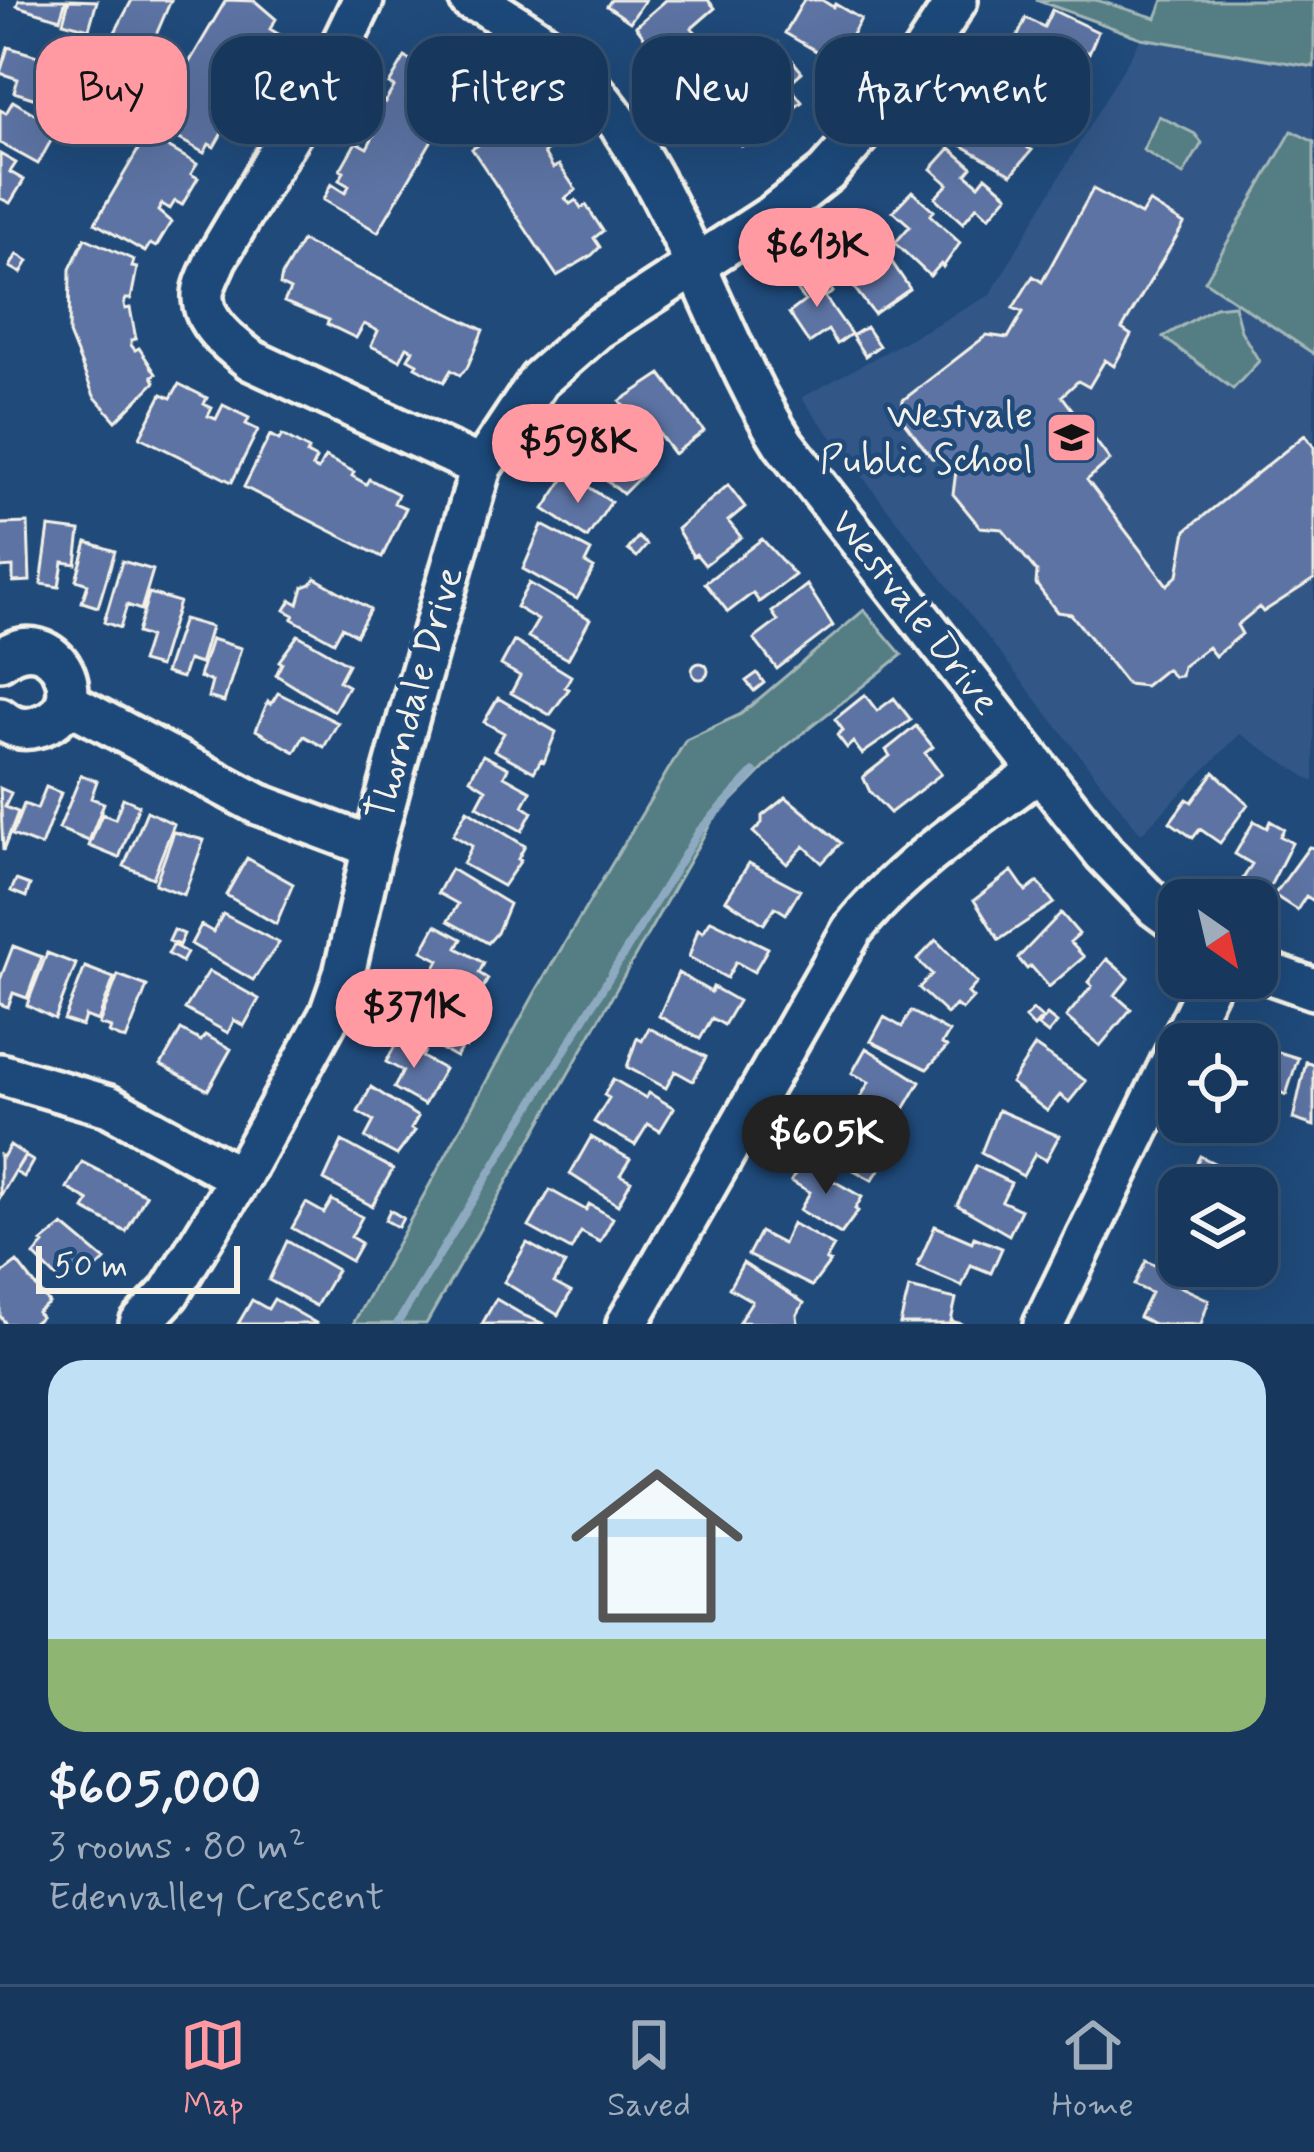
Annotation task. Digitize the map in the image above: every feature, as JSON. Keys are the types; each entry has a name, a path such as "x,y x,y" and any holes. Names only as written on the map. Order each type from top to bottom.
{"street":[{"path":"363,0 338,52 216,259 202,296 209,318 227,342 251,360 482,467"},
{"name":"Westvale Drive","path":"470,0 553,51 594,92 634,150 696,263 760,405 784,444 1038,772 1104,853 1158,904"},
{"name":"Thorndale Drive","path":"140,1324 169,1294 240,1178 329,1014 344,974 373,848 482,467 539,380 596,329 774,214 826,173 897,93 957,0"},
{"path":"0,660 21,649 46,653 65,674 67,702 50,723 31,729 16,728 0,718"},
{"path":"67,702 258,804 373,848"},
{"path":"627,1324 852,930 898,882 1038,772"},
{"path":"1278,976 1314,989"},
{"path":"0,1074 109,1106 240,1178"},
{"path":"1044,1324 1158,1088"}],"shaded area":[{"name":"Westvale Public School","path":"1141,38 1314,67 1314,782 1240,734 1141,834 801,398 990,295 1079,144 1090,144 1090,125"}],"green space":[{"path":"1036,0 1096,0 1156,18 1163,0 1314,0 1314,67 1141,38"},
{"path":"1159,116 1195,134 1202,143 1183,175 1143,150"},
{"path":"1292,131 1314,142 1314,354 1205,281"},
{"path":"1234,305 1241,331 1259,361 1233,389 1163,337 1215,307"},
{"path":"864,610 902,655 784,748 712,821 426,1324 353,1324 536,991 686,740 741,714"}],"building":[{"path":"19,0 66,0 60,19 17,6"},
{"path":"69,0 97,1 89,29 63,22"},
{"path":"132,0 171,0 156,36 114,34"},
{"path":"226,0 255,1 276,19 270,29 279,36 211,36 211,144 216,144 214,147 209,144 204,153 187,143 187,66"},
{"path":"611,0 645,0 630,22 607,6"},
{"path":"666,0 708,0 715,8 692,28 699,36 643,36 636,26"},
{"path":"804,0 835,4 861,19 851,36 815,36 815,50 785,33"},
{"path":"1052,10 1098,32 1090,51 1090,36 1018,36 1026,18 1044,27"},
{"path":"8,47 36,56 36,99 14,92 18,79 0,73"},
{"path":"405,57 407,144 430,144 378,232 323,200 331,184 345,193 349,186 339,180 344,172 340,170 355,144 367,148 383,144 383,100 394,87 389,84"},
{"path":"791,59 802,72 791,81"},
{"path":"791,88 802,102 791,111"},
{"path":"13,101 36,115 36,144 49,144 38,164 0,143 0,110 6,113"},
{"path":"142,144 163,144 197,164 191,174 198,178 182,205 175,201 170,209 162,204 158,211 171,222 156,247 150,244 145,252 95,223"},
{"path":"480,144 546,144 549,149 544,153 553,168 559,165 576,190 565,198 570,204 576,200 581,208 586,205 603,231 594,238 600,247 557,276 472,149"},
{"path":"959,144 1031,144 1032,150 1012,174"},
{"path":"950,148 972,167 966,174 979,185 986,176 1008,195 989,217 977,206 963,223 935,198 948,184 931,169"},
{"path":"0,154 16,163 10,172 24,180 10,203 0,198"},
{"path":"1093,189 1141,215 1149,202 1184,224 1122,329 1131,335 1114,366 1105,360 1089,387 1078,381 1062,396 1110,460 1087,480 1167,585 1178,575 1186,530 1305,435 1314,447 1314,579 1263,612 1259,607 1237,625 1242,634 1215,656 1208,647 1183,666 1181,676 1174,677 1166,669 1145,686 1127,684 1071,614 1057,612 1036,584 1037,572 1002,529 980,527 953,494 956,471 947,460 932,458 901,418 903,400 987,335 1008,338 1023,312 1013,308 1033,276 1042,282"},
{"path":"912,191 960,243 930,276 895,243 910,226 893,211"},
{"path":"85,238 134,260 132,267 137,268 131,299 124,304 125,309 130,308 136,339 131,345 139,348 156,374 152,376 155,382 116,421 94,396 69,334 70,269"},
{"path":"302,241 483,330 467,368 460,375 451,370 444,382 415,367 408,359 413,350 407,347 400,360 371,346 378,331 364,324 356,338 327,324 329,320 284,302 290,290 280,285 282,275"},
{"path":"855,242 867,260 885,252 910,289 874,314 832,258"},
{"path":"17,254 28,261 21,273 10,267"},
{"path":"817,268 833,292 825,297 851,334 837,344 828,330 809,343 789,313 805,301 793,284"},
{"path":"866,327 879,346 865,356 852,336"},
{"path":"661,374 704,431 674,454 656,430 647,436 620,401"},
{"path":"179,384 207,398 204,404 212,408 208,416 216,419 223,405 249,418 246,424 258,430 232,482 140,437 162,394 171,398"},
{"path":"603,416 646,452 638,462 646,468 644,473 623,494 576,454"},
{"path":"270,435 279,440 282,435 309,450 307,454 316,459 312,467 318,470 325,457 366,484 369,479 398,494 394,503 406,508 382,557 244,487"},
{"path":"568,473 611,502 587,538 544,509"},
{"path":"728,485 745,507 728,521 741,537 705,565 693,556 677,529"},
{"path":"28,523 30,581 13,582 13,567 0,568 0,524"},
{"path":"542,525 591,551 585,563 594,568 577,599 523,569"},
{"path":"49,527 80,531 76,564 63,562 59,587 41,584"},
{"path":"638,537 647,545 637,557 628,550"},
{"path":"762,539 795,575 759,602 753,593 728,612 705,583"},
{"path":"87,542 115,551 98,607 82,602 88,584 76,580"},
{"path":"122,561 153,570 141,610 127,605 120,628 104,622"},
{"path":"315,578 370,609 356,635 342,627 334,642 292,619 294,615 285,610 291,600 298,604 303,587"},
{"path":"529,583 590,619 568,659 528,637 538,620 516,607"},
{"path":"807,585 833,626 777,669 754,639 778,621 772,612"},
{"path":"149,593 179,602 159,667 141,662 149,637 137,633"},
{"path":"183,619 211,627 200,664 188,660 182,678 165,673"},
{"path":"298,635 348,664 339,681 348,686 334,711 276,675 279,661"},
{"path":"211,639 241,648 224,702 208,697 212,682 199,677"},
{"path":"514,641 571,676 565,687 569,689 550,715 511,693 520,676 501,665"},
{"path":"700,663 708,671 700,679 692,671"},
{"path":"757,673 764,683 754,691 746,681"},
{"path":"278,693 338,723 324,747 304,736 295,752 256,730 268,701 271,704"},
{"path":"865,695 877,711 894,698 911,720 862,754 853,742 847,748 837,735 843,730 835,719"},
{"path":"498,698 556,732 544,762 534,772 494,750 504,733 484,722"},
{"path":"916,726 933,747 925,753 941,774 890,813 863,777"},
{"path":"483,755 508,768 504,776 531,791 523,806 532,812 522,831 477,806 486,789 470,779"},
{"path":"1214,772 1248,804 1220,843 1200,829 1193,838 1170,822"},
{"path":"81,775 97,781 91,798 104,803 89,841 59,829"},
{"path":"46,787 61,793 41,846 12,835 24,804 37,809"},
{"path":"0,788 11,793 5,807 18,812 3,851"},
{"path":"786,797 841,843 822,863 804,846 787,864 753,832 762,816"},
{"path":"123,798 139,805 119,858 89,846 102,814 115,819"},
{"path":"467,810 525,846 503,886 463,864 472,846 453,835"},
{"path":"147,811 174,824 153,878 124,866"},
{"path":"1254,821 1267,828 1270,821 1284,829 1280,836 1292,843 1274,879 1243,879 1252,864 1235,854"},
{"path":"174,832 204,840 184,895 155,884"},
{"path":"1309,847 1314,848 1314,901 1306,896 1297,910 1278,898 1278,890"},
{"path":"247,858 293,884 276,924 226,895"},
{"path":"749,863 800,890 786,914 775,907 764,924 726,900"},
{"path":"451,869 509,904 488,943 448,921 458,904 438,893"},
{"path":"1012,871 1026,891 1038,882 1054,903 999,940 974,900"},
{"path":"16,880 30,885 26,897 11,891"},
{"path":"1061,913 1079,934 1070,942 1084,957 1049,987 1018,958"},
{"path":"223,914 279,943 253,980 191,944 201,925 213,932"},
{"path":"711,920 768,948 754,972 736,962 727,978 689,957 698,929 703,932"},
{"path":"436,925 462,939 457,948 484,963 479,973 488,979 475,1002 430,977 439,960 422,951"},
{"path":"174,930 184,934 179,945 169,941"},
{"path":"936,940 977,983 968,993 973,998 962,1010 956,1005 947,1014 919,988 932,974 917,960"},
{"path":"173,945 187,953 182,962 168,954"},
{"path":"13,946 42,957 27,998 13,993 8,1007 0,1004 0,980"},
{"path":"47,953 76,964 55,1019 27,1005"},
{"path":"1107,959 1129,978 1115,995 1131,1009 1100,1046 1066,1017"},
{"path":"85,967 114,978 98,1021 85,1016 82,1026 64,1020"},
{"path":"209,971 259,999 244,1026 234,1020 228,1033 185,1009"},
{"path":"678,973 738,1001 724,1025 712,1018 700,1039 659,1016"},
{"path":"118,975 147,986 126,1040 99,1024"},
{"path":"419,982 478,1018 466,1047 456,1057 415,1035 425,1017 406,1007"},
{"path":"1033,1010 1042,1018 1034,1027 1025,1018"},
{"path":"911,1011 949,1032 942,1044 947,1047 927,1069 871,1041 884,1017 902,1027"},
{"path":"1047,1015 1057,1023 1048,1034 1038,1026"},
{"path":"649,1028 706,1057 693,1081 675,1071 666,1088 627,1067 637,1038 642,1041"},
{"path":"181,1030 201,1041 205,1035 231,1049 208,1090 161,1065"},
{"path":"400,1037 444,1069 424,1105 394,1088 403,1071 386,1062"},
{"path":"1035,1046 1086,1081 1069,1102 1060,1095 1047,1111 1011,1083"},
{"path":"866,1048 920,1082 897,1121 859,1100 869,1082 852,1073"},
{"path":"1278,1052 1298,1058 1286,1095 1280,1092 1278,1098"},
{"path":"1306,1062 1314,1065 1314,1126 1293,1119"},
{"path":"613,1079 674,1108 660,1131 648,1124 635,1145 594,1122 609,1098 604,1095"},
{"path":"371,1087 418,1117 411,1129 415,1131 397,1155 365,1138 374,1121 358,1112"},
{"path":"833,1106 893,1142 872,1180 830,1157 841,1138 822,1127"},
{"path":"998,1110 1059,1136 1046,1160 1035,1154 1023,1176 981,1153"},
{"path":"591,1137 630,1159 620,1175 631,1181 618,1205 570,1174"},
{"path":"342,1141 393,1169 372,1206 324,1180"},
{"path":"10,1145 25,1155 0,1197 0,1155"},
{"path":"25,1156 33,1161 24,1177 15,1172"},
{"path":"1200,1156 1222,1167 1195,1167"},
{"path":"805,1157 862,1197 841,1234 800,1210 810,1192 791,1181"},
{"path":"82,1162 146,1195 126,1232 84,1209 89,1201 67,1188"},
{"path":"976,1166 1011,1183 1002,1201 1021,1210 1009,1235 957,1205"},
{"path":"550,1190 586,1210 589,1204 613,1218 600,1242 581,1232 571,1250 529,1227"},
{"path":"332,1200 362,1217 351,1237 361,1243 351,1261 292,1228 306,1203 324,1213"},
{"path":"390,1210 403,1218 398,1227 385,1220"},
{"path":"792,1223 834,1246 826,1260 830,1262 812,1286 748,1255 760,1232 783,1244"},
{"path":"63,1225 105,1260 86,1279 72,1266 58,1279 34,1255"},
{"path":"935,1226 972,1242 974,1237 1002,1248 991,1273 971,1265 962,1286 917,1267"},
{"path":"287,1241 337,1270 316,1306 269,1280"},
{"path":"527,1243 565,1264 554,1283 571,1292 558,1315 504,1282"},
{"path":"1146,1261 1158,1267 1158,1287 1181,1287 1209,1300 1201,1324 1154,1324 1139,1317 1151,1293 1134,1285"},
{"path":"17,1262 49,1303 37,1312 41,1317 32,1324 6,1324 0,1316 0,1275"},
{"path":"743,1263 804,1303 798,1324 739,1322 752,1301 729,1288"},
{"path":"909,1288 956,1299 951,1321 962,1324 900,1324"},
{"path":"274,1299 316,1324 238,1324 252,1300 268,1309"},
{"path":"496,1299 525,1316 544,1324 482,1324"}],"waterway":[{"path":"397,1324 699,831 754,772"}],"place":[{"name":"Westvale Public School","path":"1072,438"}]}
